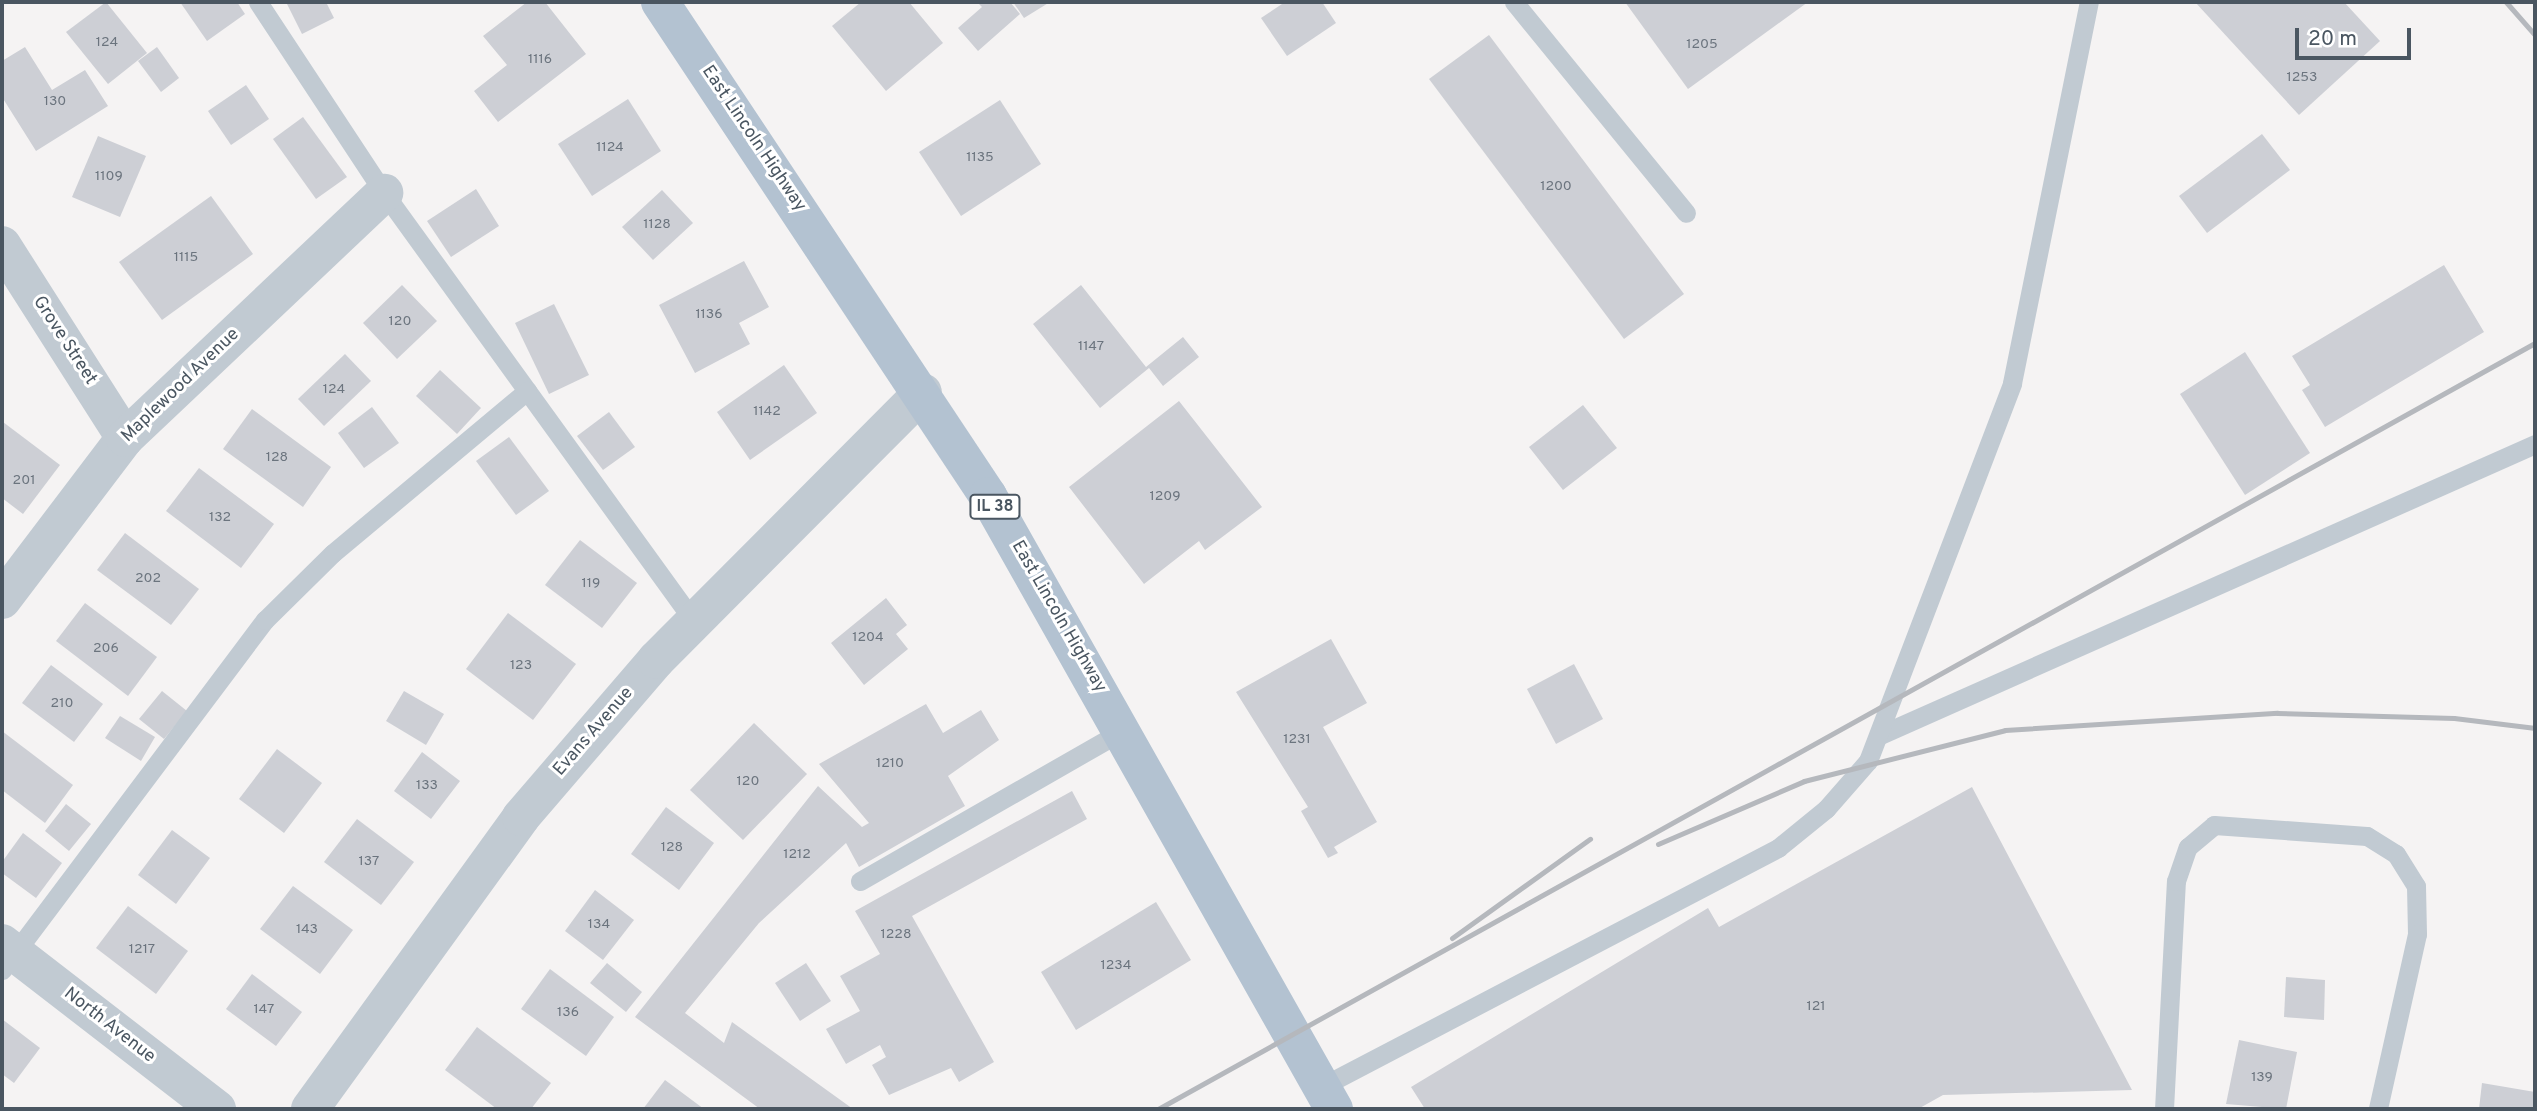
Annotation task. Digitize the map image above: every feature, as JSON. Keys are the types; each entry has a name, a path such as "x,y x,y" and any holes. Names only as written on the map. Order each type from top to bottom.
{"main road":[{"name":"East Lincoln Highway","path":"660,2 923,392 1124,730 1328,1098"}],"street":[{"name":"Maplewood Avenue","path":"2,600 125,438 384,193"},
{"name":"Grove Street","path":"2,245 125,438"},
{"name":"Evans Avenue","path":"310,1109 521,817 695,623 923,392"},
{"name":"North Avenue","path":"6,955 217,1109"}],"lane":[{"path":"258,2 384,193 695,623"},
{"path":"1514,2 1686,213"},
{"path":"1328,1098 1778,848 1826,809 1868,761 2011,383 2090,2"},
{"path":"6,955 265,620 333,553 527,391"},
{"path":"1880,735 2535,444"},
{"path":"860,881 1124,730"},
{"path":"2164,1109 2176,881 2188,847 2214,825 2367,836 2396,854 2416,886 2417,934 2378,1109"}],"building":[{"path":"106,2 147,53 108,84 66,32"},
{"path":"180,2 237,2 245,14 207,41"},
{"path":"286,2 326,2 334,18 302,34"},
{"path":"527,2 545,2 586,54 498,122 474,91 507,65 483,36"},
{"path":"861,2 909,2 943,43 886,91 832,26"},
{"path":"977,2 1010,2 1020,14 978,51 958,28 982,7"},
{"path":"1013,2 1050,2 1024,18"},
{"path":"1285,2 1322,2 1336,23 1287,56 1261,18"},
{"path":"1625,2 1808,2 1688,89"},
{"path":"2195,2 2344,2 2380,41 2299,115"},
{"path":"1489,35 1684,294 1624,339 1429,79"},
{"path":"25,47 52,90 85,70 108,106 36,151 2,97 2,61"},
{"path":"157,47 179,78 161,92 138,61"},
{"path":"246,85 269,119 231,145 208,111"},
{"path":"628,99 661,151 592,196 558,144"},
{"path":"1000,100 1041,164 961,216 919,152"},
{"path":"303,117 347,177 316,199 273,139"},
{"path":"2262,134 2290,170 2207,233 2179,196"},
{"path":"98,136 146,156 120,217 72,197"},
{"path":"476,189 499,226 451,257 427,221"},
{"path":"662,190 693,223 653,260 622,227"},
{"path":"211,196 253,254 162,320 119,262"},
{"path":"744,261 769,307 739,323 750,344 695,373 659,305"},
{"path":"2444,265 2484,332 2325,427 2302,390 2310,385 2292,356"},
{"path":"402,285 437,321 397,359 363,323"},
{"path":"1081,285 1146,367 1183,337 1199,357 1163,386 1149,368 1100,408 1033,324"},
{"path":"554,304 589,375 549,394 515,323"},
{"path":"2245,352 2310,453 2245,495 2180,394"},
{"path":"345,354 371,381 324,426 298,399"},
{"path":"784,365 817,413 750,460 717,412"},
{"path":"440,370 481,408 457,434 416,396"},
{"path":"1179,401 1262,507 1205,550 1199,541 1144,584 1069,487"},
{"path":"1583,405 1617,448 1563,490 1529,447"},
{"path":"372,407 399,443 364,468 338,433"},
{"path":"252,409 331,467 303,507 223,449"},
{"path":"609,412 635,447 603,470 577,436"},
{"path":"3,422 60,465 23,514 2,498"},
{"path":"509,437 549,491 516,515 476,461"},
{"path":"199,468 274,524 241,568 166,511"},
{"path":"125,533 199,589 171,625 97,570"},
{"path":"580,540 637,583 602,628 545,585"},
{"path":"886,598 907,625 896,634 908,649 864,685 831,643"},
{"path":"85,603 157,657 128,696 56,641"},
{"path":"508,613 576,664 533,720 466,669"},
{"path":"1331,639 1367,703 1323,727 1377,822 1334,847 1338,853 1328,858 1301,811 1308,807 1236,692"},
{"path":"1574,664 1603,719 1556,744 1527,689"},
{"path":"51,665 103,704 74,742 22,703"},
{"path":"162,691 187,711 164,739 139,719"},
{"path":"404,691 444,714 426,745 386,721"},
{"path":"926,704 943,733 981,710 999,740 948,776 965,806 859,867 846,843 759,923 685,1013 724,1043 732,1022 853,1109 760,1109 635,1017 818,786 862,827 869,823 819,764"},
{"path":"120,716 155,737 141,761 105,738"},
{"path":"754,723 807,774 743,840 690,790"},
{"path":"2,731 73,785 45,823 2,790"},
{"path":"277,749 322,783 284,833 239,799"},
{"path":"422,752 460,781 431,819 394,791"},
{"path":"1972,787 2132,1090 1943,1095 1918,1109 1425,1109 1411,1087 1708,908 1719,927"},
{"path":"1072,791 1087,819 912,916 994,1062 959,1082 951,1068 889,1095 872,1065 886,1057 880,1045 846,1064 826,1029 860,1011 840,976 880,954 855,911"},
{"path":"66,804 91,824 69,851 45,831"},
{"path":"666,807 714,843 679,890 631,854"},
{"path":"357,819 414,862 381,905 324,862"},
{"path":"172,830 210,858 176,904 138,875"},
{"path":"23,833 62,863 36,898 2,873 2,862"},
{"path":"293,886 353,930 320,974 260,929"},
{"path":"595,890 634,920 603,960 565,931"},
{"path":"1156,902 1191,960 1076,1030 1041,972"},
{"path":"128,906 188,951 156,994 96,948"},
{"path":"607,963 642,992 626,1012 590,983"},
{"path":"806,963 831,1001 800,1021 775,983"},
{"path":"550,969 614,1017 586,1056 521,1009"},
{"path":"252,974 302,1012 276,1046 226,1009"},
{"path":"2286,977 2325,980 2324,1020 2284,1017"},
{"path":"2,1019 40,1048 14,1083 2,1074"},
{"path":"477,1027 551,1083 531,1109 497,1109 445,1070"},
{"path":"2239,1040 2297,1052 2286,1109 2226,1104"},
{"path":"665,1080 704,1109 643,1109"},
{"path":"2482,1083 2535,1092 2535,1109 2479,1109"}],"railway":[{"path":"2506,2 2535,35"},
{"path":"1158,1109 2535,343"},
{"path":"1658,844 1804,781 2005,730 2277,713 2454,718 2535,728"},
{"path":"1452,938 1590,839"}]}
